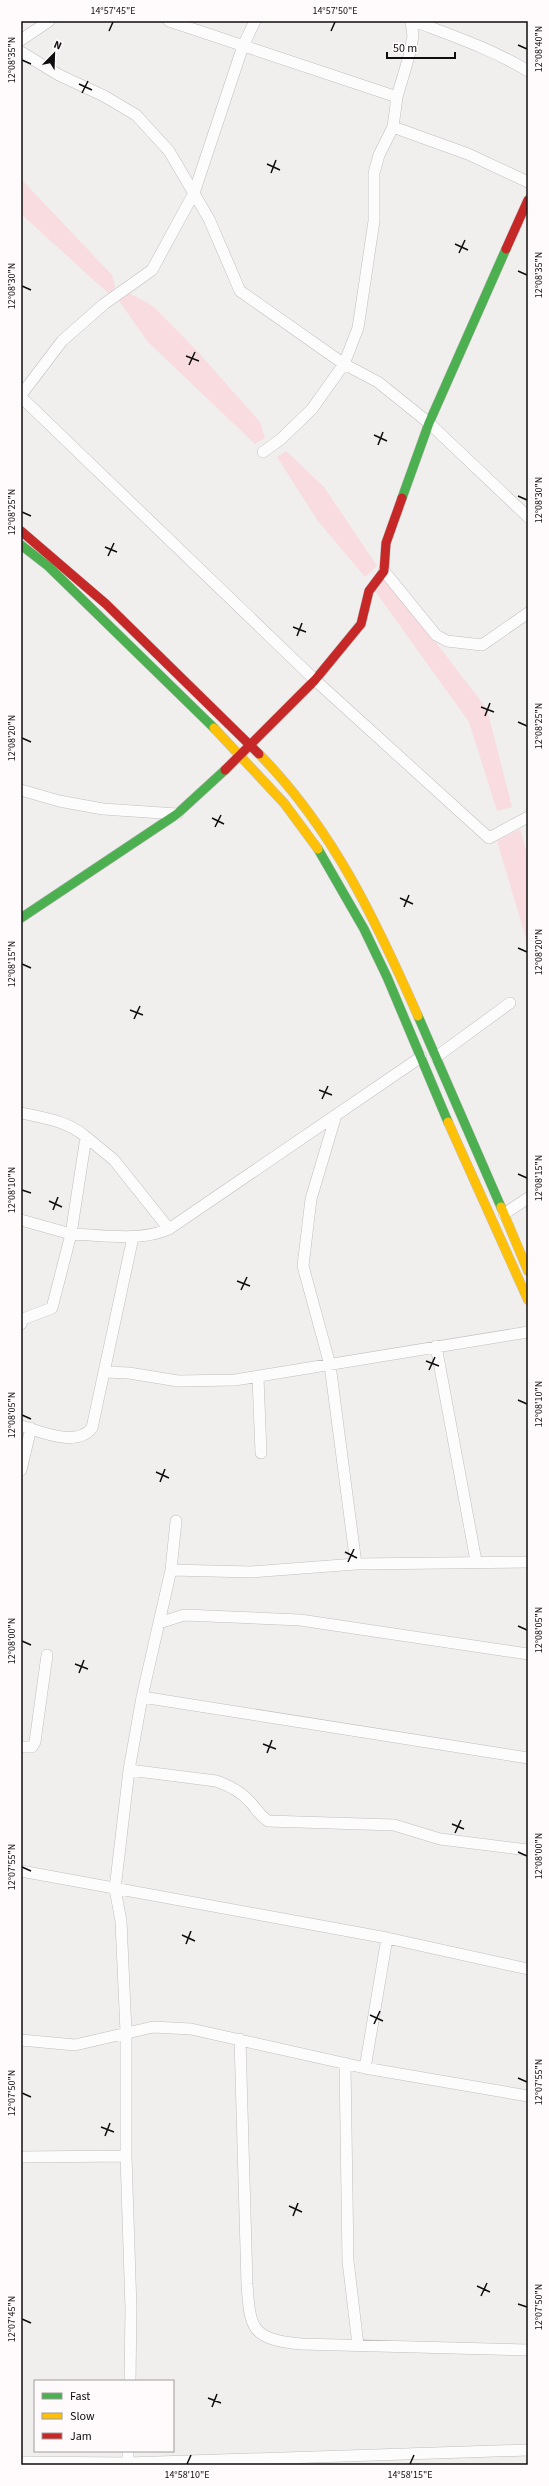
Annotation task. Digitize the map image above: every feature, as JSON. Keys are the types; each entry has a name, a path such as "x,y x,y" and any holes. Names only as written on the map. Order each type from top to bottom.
{"street":[{"path":"21,40 50,21"},
{"path":"170,21 397,97"},
{"path":"255,21 243,46 194,193 152,270 104,304 62,341 21,396 315,680 489,838 528,817"},
{"path":"263,452 281,439 312,409 344,364 358,328 374,221 374,173 379,155 393,128 397,97 409,56 413,36 412,21 480,46 507,58 528,71"},
{"path":"21,52 59,75 104,96 136,115 169,152 210,218 240,291 344,364 378,382 429,423 528,517"},
{"path":"393,128 468,154 528,182"},
{"path":"21,918 177,814 238,756 252,745 315,680 361,624 369,591 384,571 386,543 429,423 528,200"},
{"path":"21,531 57,558 105,602 252,745 299,799 326,836 350,873 398,970 528,1270"},
{"path":"21,545 48,566 201,714 238,756 284,803 314,842 364,929 421,1057 477,1190 528,1300"},
{"path":"384,571 436,635 447,641 482,645 528,613"},
{"path":"21,790 59,801 104,809 177,814"},
{"path":"517,823 528,826"},
{"path":"436,1057 510,1003"},
{"path":"21,1220 71,1234 132,1237 159,1233 169,1229 421,1057"},
{"path":"21,1113 62,1122 77,1129 114,1160 169,1229"},
{"path":"336,1115 312,1199 303,1266 330,1365 356,1564"},
{"path":"21,1324 23,1319 52,1308 71,1234 86,1137"},
{"path":"504,1214 528,1198"},
{"path":"21,1470 26,1427 71,1438 88,1433 94,1421 132,1237"},
{"path":"104,1372 129,1373 178,1381 235,1380 528,1332"},
{"path":"436,1346 476,1560"},
{"path":"258,1377 261,1453"},
{"path":"130,2380 131,2309 126,2156 126,2032 121,1921 115,1889 129,1770 142,1697 171,1570 176,1521"},
{"path":"171,1570 250,1572 356,1564 476,1560 528,1562"},
{"path":"159,1623 184,1615 300,1620 528,1654"},
{"path":"21,1747 32,1747 35,1742 47,1655"},
{"path":"142,1697 528,1758"},
{"path":"129,1770 216,1781 228,1785 251,1802 257,1814 268,1821 394,1825 440,1839 528,1850"},
{"path":"21,1872 387,1938 528,1969"},
{"path":"365,2068 387,1938"},
{"path":"21,2040 75,2045 90,2043 126,2032 153,2027 183,2028 240,2039 365,2068 528,2096"},
{"path":"240,2039 249,2318 255,2328 266,2337 283,2342 528,2350"},
{"path":"345,2064 348,2262 358,2345"},
{"path":"21,2157 126,2156"},
{"path":"21,2462 128,2464 326,2461 436,2453 528,2450"},
{"path":"128,2452 128,2464"},
{"path":"436,2453 436,2465"}],"shaded area":[{"path":"21,179 112,275 115,287 109,294 21,214"},
{"path":"129,293 153,306 199,353 260,422 265,438 255,444 148,342 119,301"},
{"path":"286,451 324,487 377,566 365,577 318,521 277,457"},
{"path":"385,576 487,709 512,807 497,811 469,722 375,591"},
{"path":"520,829 528,857 528,945 497,841"}],"traffic: fast":[{"path":"402,498 429,423 506,249"},
{"path":"21,545 48,566 214,728"},
{"path":"21,918 177,814 225,770"},
{"path":"318,849 364,929 387,977 448,1122"},
{"path":"418,1016 501,1207"}],"traffic: slow":[{"path":"214,728 284,803 318,849"},
{"path":"259,754 309,813 331,845 369,911 418,1016"},
{"path":"448,1122 528,1300"},
{"path":"501,1207 528,1271"}],"traffic: jam":[{"path":"506,249 528,200"},
{"path":"225,770 315,680 361,624 369,591 384,571 386,543 402,498"},
{"path":"21,531 106,604 259,754"}]}
